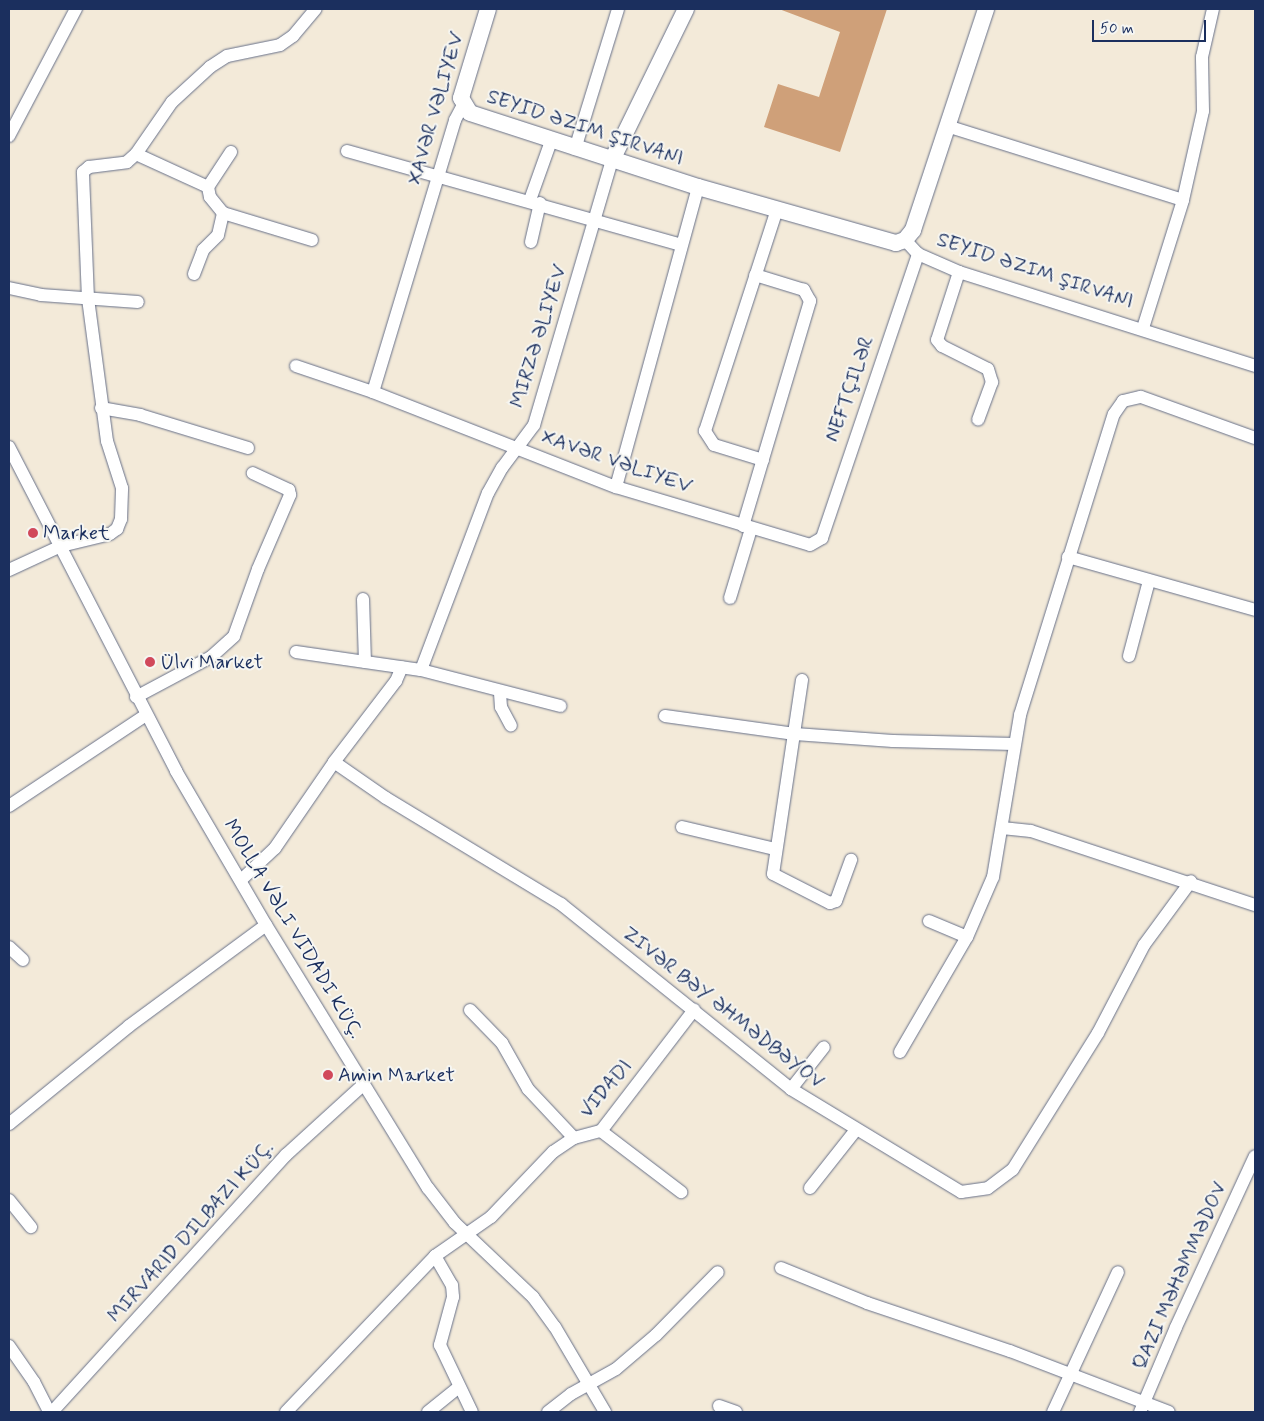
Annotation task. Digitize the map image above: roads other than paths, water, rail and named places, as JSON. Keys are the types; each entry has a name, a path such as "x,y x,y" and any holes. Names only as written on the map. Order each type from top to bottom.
{"street":[{"path":"9,136 76,9"},
{"path":"9,570 61,546 110,534 117,529 121,520 122,488 111,459 101,408 88,299 83,172 89,167 126,162 136,154 172,102 210,68 228,56 280,45 316,9"},
{"name":"XAVƏR VƏLIYEV","path":"373,392 439,175 463,105 463,87 488,9"},
{"path":"575,149 618,9"},
{"name":"MIRZƏ ƏLIYEV","path":"421,670 484,502 495,478 534,425 596,221 612,160 686,9"},
{"path":"905,240 913,230 986,9"},
{"path":"1143,328 1183,200 1203,111 1202,57 1213,9"},
{"name":"SEYID ƏZIM ŞIRVANI","path":"463,105 470,113 575,149 698,187 884,242 905,240 918,254 959,272 1143,328 1255,366"},
{"path":"947,126 1183,200"},
{"path":"531,242 535,201 551,141"},
{"path":"347,151 535,201 596,221 682,245"},
{"path":"231,152 208,187 210,197 223,213 312,240"},
{"path":"136,154 208,187"},
{"name":"SEYID ƏZIM ŞIRVANI","path":"616,487 698,187"},
{"path":"762,460 714,445 705,431 777,210"},
{"path":"194,274 203,250 218,235 223,213"},
{"name":"NEFTÇILƏR","path":"822,538 918,254"},
{"path":"959,272 937,340 942,346 988,369 992,382 978,420"},
{"path":"730,598 762,460 810,301 804,290 755,275"},
{"path":"9,288 88,299 138,302"},
{"name":"XAVƏR VƏLIYEV","path":"296,366 373,392 616,487 747,528 810,545 822,538"},
{"path":"900,1052 967,937 993,877 1014,744 1025,696 1114,414 1123,401 1141,397 1255,438"},
{"path":"101,408 140,415 248,448"},
{"name":"MOLLA VƏLI VIDADI KÜÇ.","path":"9,447 61,546 136,698 266,925 428,1188 467,1234 533,1297 606,1412"},
{"path":"136,698 211,656 234,636 258,569 290,495 289,490 253,473"},
{"path":"1068,557 1255,610"},
{"path":"1129,656 1149,581"},
{"path":"363,599 365,662"},
{"path":"296,652 421,670 500,693 560,706"},
{"path":"240,880 275,848 334,762 396,681 402,667"},
{"path":"802,680 795,734 772,868 778,879 830,903 836,902 840,896 852,860"},
{"path":"500,693 501,707 511,726"},
{"path":"9,806 146,715"},
{"path":"665,716 795,734 893,741 1014,744"},
{"name":"ZIVƏR BƏY ƏHMƏDBƏYOV","path":"334,762 386,798 561,904 791,1089 855,1131 961,1192 988,1188 1003,1179 1012,1169 1098,1034 1144,945 1191,881"},
{"path":"682,827 775,850"},
{"path":"1002,828 1031,831 1191,881 1255,905"},
{"path":"929,921 967,937"},
{"path":"9,1124 129,1026 266,925"},
{"path":"9,947 23,960"},
{"path":"470,1010 502,1043 528,1088 574,1138"},
{"name":"VIDADI","path":"286,1412 435,1256 491,1217 553,1152 574,1138 601,1131 694,1010"},
{"path":"791,1089 824,1048"},
{"name":"MIRVARID DILBAZI KÜÇ.","path":"50,1412 286,1155 364,1084"},
{"path":"601,1131 680,1192"},
{"path":"810,1188 855,1131"},
{"path":"1142,1408 1255,1156"},
{"path":"9,1200 31,1228"},
{"path":"435,1256 452,1285 451,1309 440,1336 440,1345 458,1388 472,1412"},
{"path":"781,1268 867,1303 1010,1351 1070,1375 1142,1408 1169,1412"},
{"path":"548,1412 616,1369 656,1335 718,1272"},
{"path":"1054,1412 1118,1272"},
{"path":"9,1346 34,1382 50,1412"},
{"path":"428,1412 458,1388"},
{"path":"720,1406 736,1412"}],"place":[{"name":"Market","path":"33,533"},
{"name":"Ülvi Market","path":"150,662"},
{"name":"Amin Market","path":"328,1075"}]}
